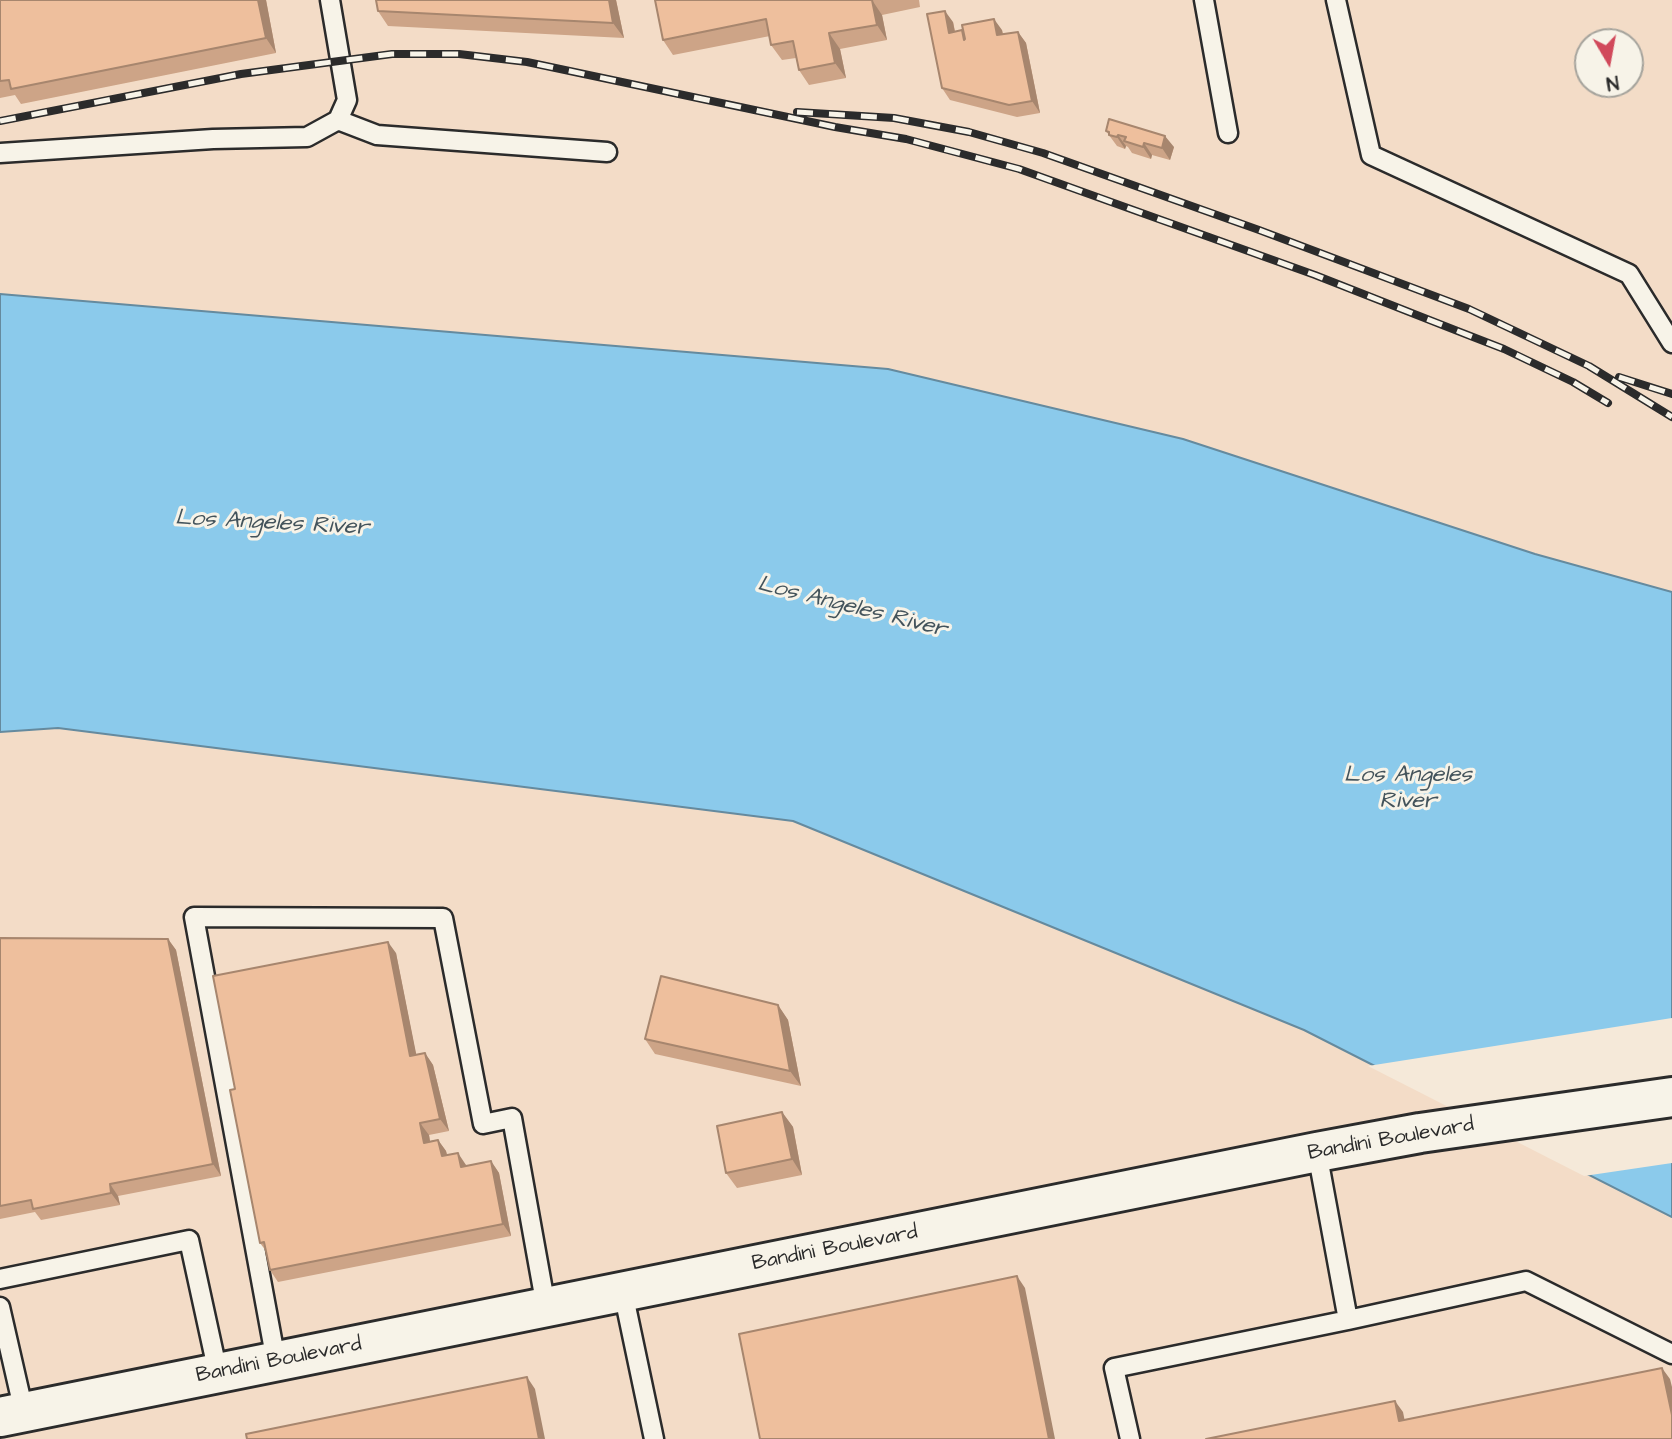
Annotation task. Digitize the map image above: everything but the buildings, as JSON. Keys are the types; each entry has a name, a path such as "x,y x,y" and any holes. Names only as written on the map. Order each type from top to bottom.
{"main road":[{"name":"Bandini Boulevard","path":"12,1415 1317,1152 1420,1133 1672,1097"}],"lane":[{"path":"0,153 213,139 307,138 338,120 347,100 330,0"},
{"path":"1204,0 1228,133"},
{"path":"1336,0 1371,156 1629,274 1672,343"},
{"path":"338,120 377,135 607,152"},
{"path":"276,1362 194,917 443,918 483,1125 512,1118 546,1307"},
{"path":"1317,1152 1348,1320"},
{"path":"0,1279 189,1240 218,1373"},
{"path":"1130,1439 1114,1367 1526,1281 1672,1354"},
{"path":"623,1292 654,1439"},
{"path":"0,1307 12,1415"}],"shaded area":[{"path":"0,0 1672,0 1672,1439 0,1439"}],"water":[{"name":"Los Angeles River","path":"0,294 888,369 1183,439 1535,554 1672,592 1672,1217 1304,1030 793,821 58,728 0,732"}],"pier":[{"path":"1672,1018 1672,1163 1584,1176 1368,1066"}],"railway":[{"path":"0,121 241,74 392,54 459,54 527,62 835,127 906,139 1019,169 1315,275 1504,349 1573,382 1608,403"},
{"path":"797,112 894,118 969,132 1043,153 1469,309 1589,366 1672,417"},
{"path":"1619,377 1672,394"}]}
